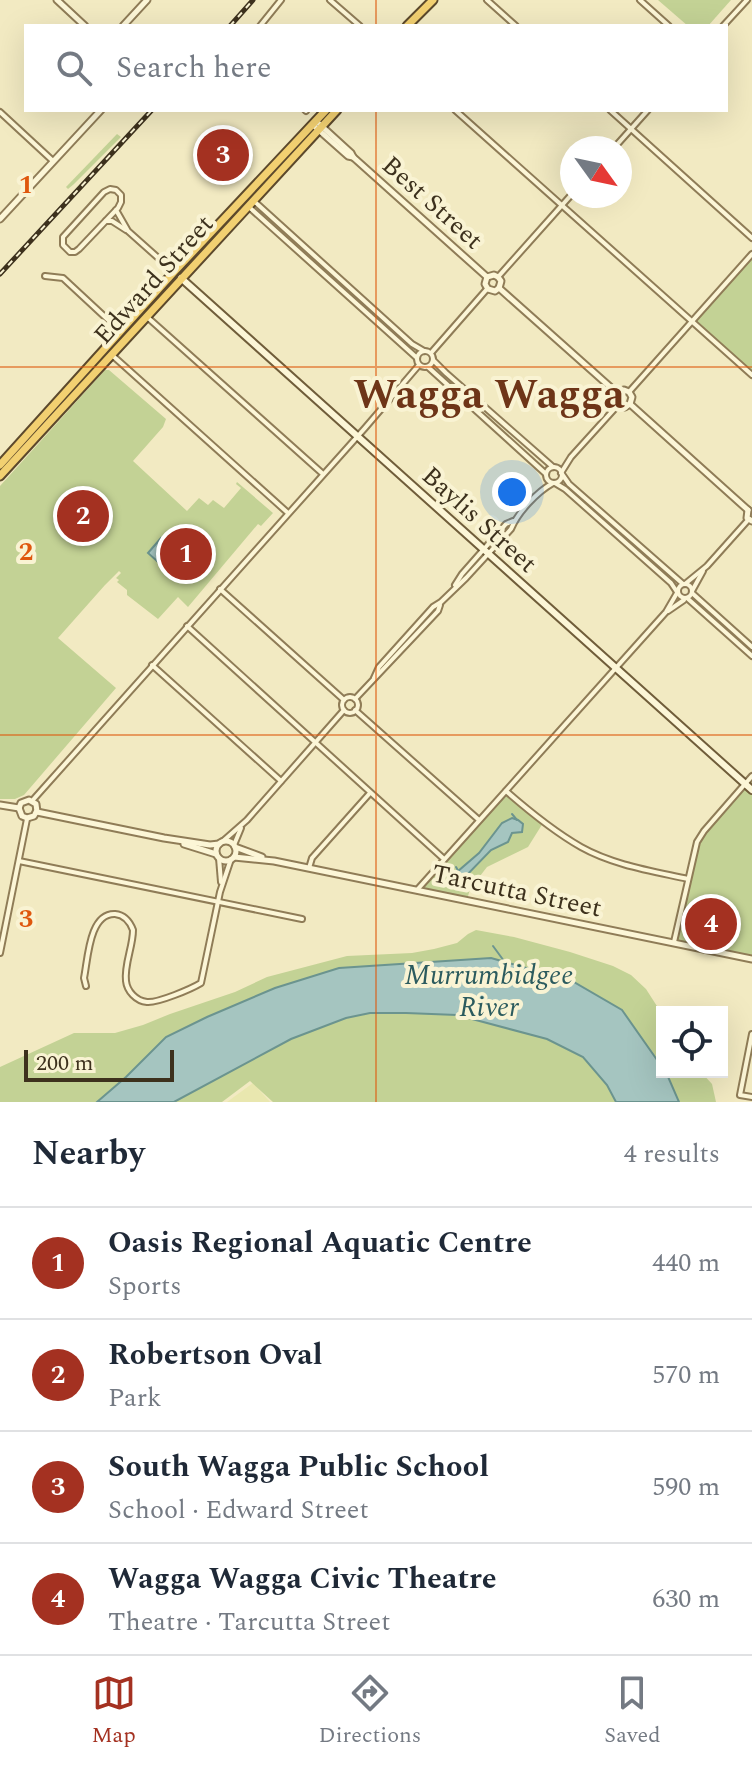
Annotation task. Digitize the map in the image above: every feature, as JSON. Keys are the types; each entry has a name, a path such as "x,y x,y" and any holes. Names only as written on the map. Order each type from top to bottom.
{"highway":[{"path":"411,24 433,0"},
{"name":"Edward Street","path":"0,476 109,352 121,332 250,203 325,112"},
{"name":"Edward Street","path":"0,465 146,316 177,275 317,125 334,112"}],"main road":[{"name":"Baylis Street","path":"177,275 752,790"}],"street":[{"path":"57,0 83,24"},
{"path":"125,24 147,0"},
{"path":"262,24 281,0"},
{"path":"330,0 358,24"},
{"path":"487,0 514,24"},
{"path":"640,0 667,24"},
{"path":"725,24 746,0"},
{"path":"0,112 53,161"},
{"path":"0,219 99,112"},
{"path":"457,112 560,203"},
{"path":"612,112 752,238"},
{"path":"625,136 646,112"},
{"name":"Best Street","path":"317,125 487,277"},
{"path":"108,189 114,189 121,195 120,204 105,221 75,252 70,252 63,245 64,236 108,189"},
{"path":"250,203 284,228 374,309 417,358 419,365"},
{"path":"250,203 279,234 369,314 412,344 431,353"},
{"path":"498,277 560,207"},
{"path":"565,208 752,375"},
{"path":"116,210 128,231"},
{"path":"105,221 112,221 128,231 177,275"},
{"path":"279,234 284,228"},
{"path":"300,253 306,247"},
{"path":"629,392 752,254"},
{"path":"324,274 329,269"},
{"path":"45,276 63,278 121,332"},
{"path":"487,277 498,277 501,283 499,288 488,289 485,284 487,277"},
{"path":"345,293 350,287"},
{"path":"499,288 617,393"},
{"path":"431,353 488,289"},
{"path":"369,314 374,309"},
{"path":"146,316 323,474"},
{"path":"417,358 424,351"},
{"path":"109,352 288,513"},
{"path":"431,353 433,360 460,391"},
{"path":"428,367 433,360"},
{"path":"32,801 419,365"},
{"path":"419,365 428,367 479,408 546,475 548,481 565,489 629,546 691,587 719,622"},
{"path":"624,390 629,392 632,397 630,404 625,407 618,405 615,400 617,393 624,390"},
{"path":"417,890 666,612 679,587 707,566 750,520 746,514 750,509 630,404"},
{"path":"355,699 438,611 441,602 511,529 514,521 539,493 559,481 571,457 618,405"},
{"path":"479,408 562,473 569,484 634,541 682,598 719,622 752,656"},
{"path":"500,431 504,425"},
{"path":"519,448 524,443"},
{"path":"539,493 548,470 571,457"},
{"path":"587,509 591,504"},
{"path":"606,525 610,520"},
{"path":"629,546 634,541"},
{"path":"666,612 692,592 707,566"},
{"path":"220,589 344,700"},
{"path":"187,626 444,859"},
{"path":"737,638 752,647"},
{"path":"152,665 282,781"},
{"path":"344,710 344,700 355,699"},
{"path":"355,699 355,710"},
{"path":"86,986 84,978 94,928 102,918 113,914 127,919 133,930 125,977 127,987 134,996 151,1002 201,983 220,892 236,852 239,831 344,710"},
{"path":"344,710 355,710"},
{"path":"355,710 479,820"},
{"path":"674,942 700,836 752,776"},
{"path":"506,790 543,823 582,847 623,864 688,879"},
{"path":"309,868 312,858 370,793"},
{"path":"19,808 24,801 32,801 36,804 37,812"},
{"path":"0,805 19,808"},
{"path":"19,808 27,818"},
{"path":"27,818 37,812"},
{"path":"37,812 164,838 210,845 230,842 235,846"},
{"path":"0,953 27,818"},
{"path":"220,892 221,871 217,849 247,820"},
{"path":"164,838 225,860 232,858"},
{"name":"Tarcutta Street","path":"235,846 274,861"},
{"name":"Tarcutta Street","path":"232,858 274,861 752,959"},
{"path":"19,861 302,919"},
{"path":"752,1034 740,1095 752,1097"}],"shaded area":[{"path":"253,1083 270,1102 227,1102"}],"green space":[{"path":"658,0 731,0 710,24 686,24"},
{"path":"117,134 121,137 68,189 66,187"},
{"path":"752,254 752,375 692,321"},
{"path":"105,370 109,370 166,419 163,427 133,461 187,511 199,498 208,505 213,500 224,508 241,488 237,482 273,513 261,526 258,524 188,607 178,597 158,619 127,595 127,590 117,582 119,571 105,585 58,638 116,688 24,795 15,799 0,799 0,486"},
{"path":"752,776 752,959 674,942 697,842"},
{"path":"506,790 543,823 528,847 487,867 470,889 467,900 417,890"},
{"path":"476,930 514,937 570,952 631,975 646,989 657,1006 656,1058 622,1010 572,981 491,958 442,962 275,988 166,1037 97,1102 0,1102 0,1067 74,1033 115,1033 235,992 267,977 347,956 434,949 457,943"},
{"path":"370,1013 457,1015 547,1039 583,1057 607,1085 616,1102 273,1102 250,1081 222,1102 174,1102 294,1038 319,1027"},
{"path":"669,1078 706,1078 712,1084 716,1102 679,1102"}],"water":[{"path":"161,538 189,564 176,578 148,553"},
{"path":"512,818 523,824 522,832 512,833 508,842 491,850 465,877 461,875 463,880 458,881 457,872 479,853 502,823"},
{"name":"Murrumbidgee River","path":"491,958 572,981 622,1010 656,1058 656,1078 669,1078 679,1102 616,1102 607,1085 583,1057 547,1039 457,1015 370,1013 346,1018 291,1039 174,1102 97,1102 166,1037 275,988 339,968"}],"waterway":[{"path":"512,814 517,820"},
{"path":"456,867 459,872"},
{"path":"493,946 504,961"}],"railway":[{"path":"232,24 253,0"},
{"path":"0,274 150,112"}],"place":[{"name":"South Wagga Public School","path":"223,155"},
{"name":"Robertson Oval","path":"83,516"},
{"name":"Oasis Regional Aquatic Centre","path":"186,554"},
{"name":"Wagga Wagga Civic Theatre","path":"711,924"}],"district":[{"name":"Wagga Wagga","path":"489,393"}]}
